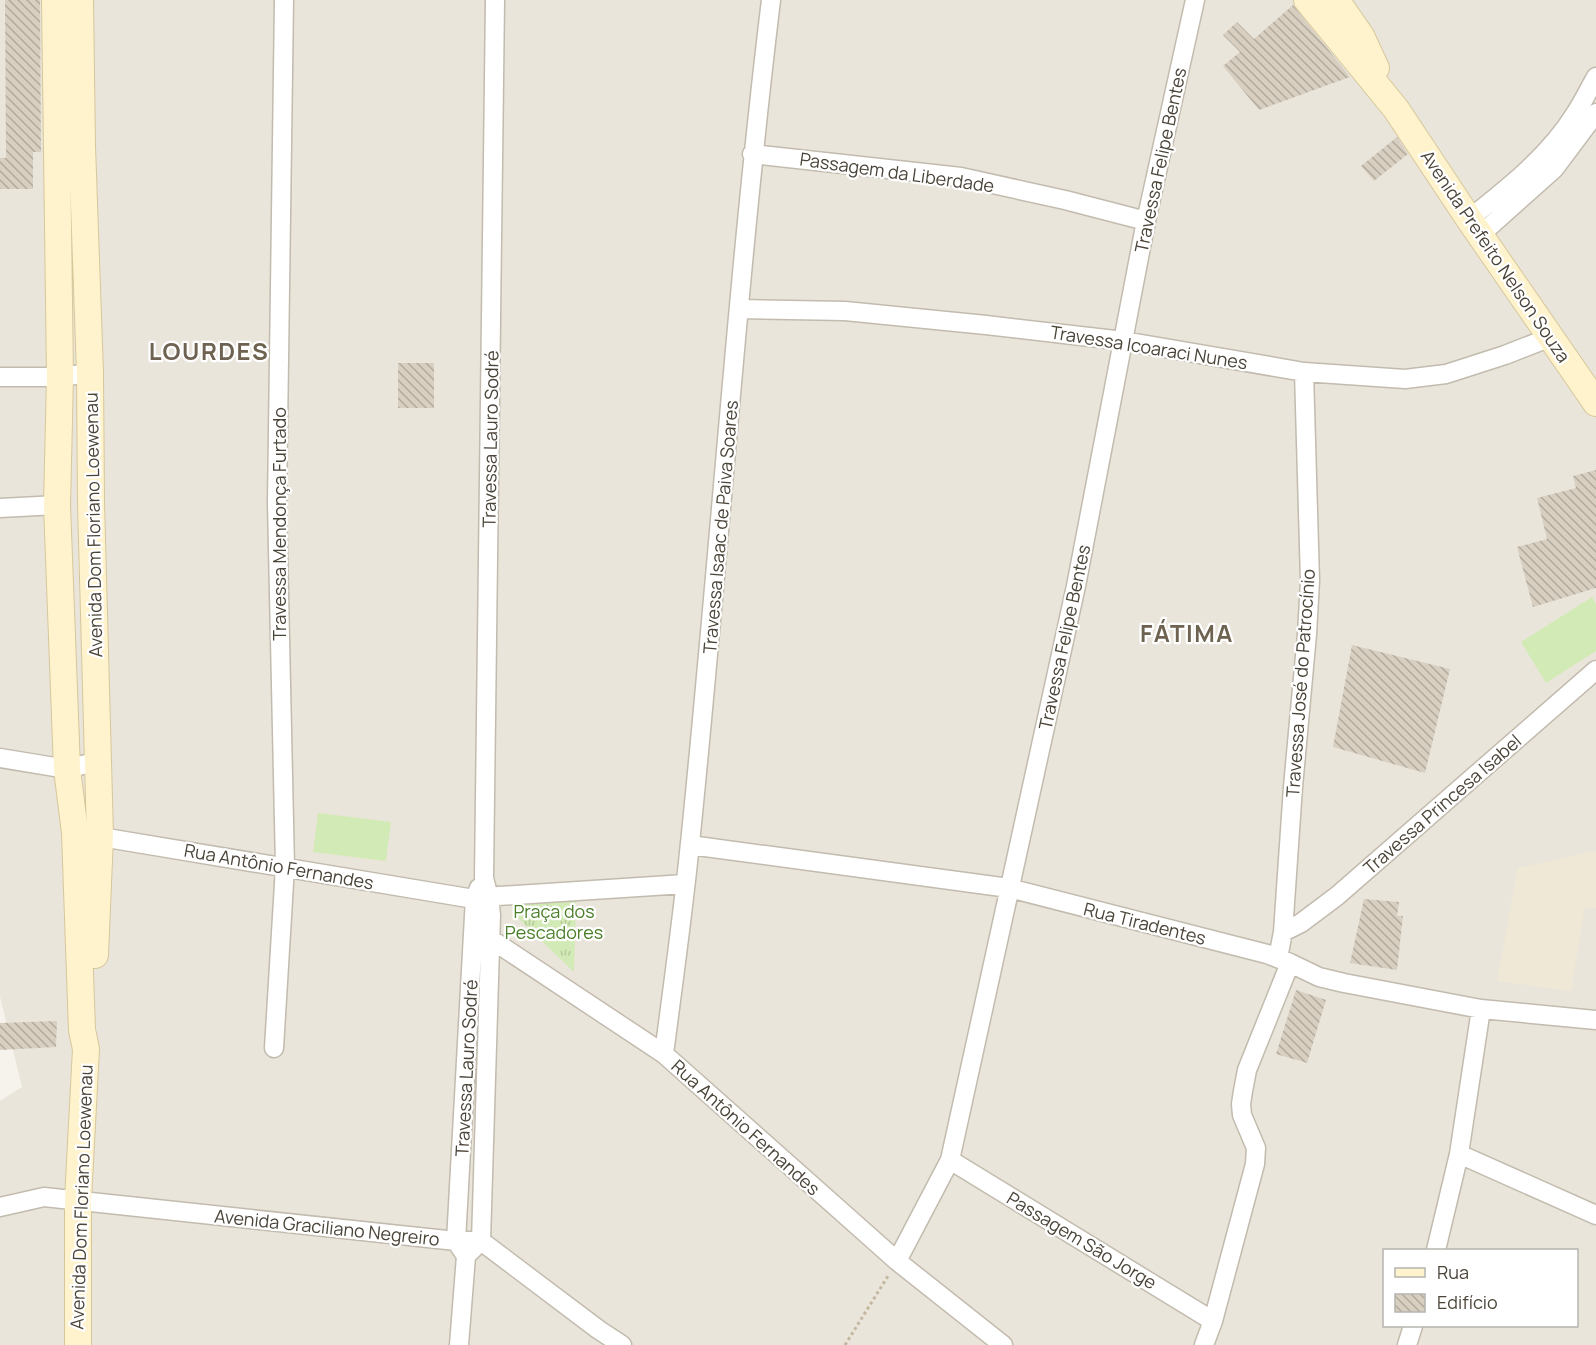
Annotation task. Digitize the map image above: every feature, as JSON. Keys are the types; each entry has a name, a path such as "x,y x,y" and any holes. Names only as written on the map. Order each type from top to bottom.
{"street":[{"name":"Avenida Dom Floriano Loewenau","path":"55,0 60,377 57,505 67,769 88,835"},
{"name":"Avenida Dom Floriano Loewenau","path":"78,1345 78,1200 86,1049 82,1030 88,835 98,761 90,373 81,146 80,0"},
{"name":"Travessa Mendonça Furtado","path":"274,1048 285,867 277,503 284,0"},
{"name":"Travessa Lauro Sodré","path":"481,1241 490,938 484,902 484,878 495,0"},
{"name":"Travessa Isaac de Paiva Soares","path":"664,1054 690,845 740,309 752,154 771,0"},
{"name":"Travessa Felipe Bentes","path":"897,1262 950,1160 1076,586 1146,221 1195,0"},
{"name":"Avenida Prefeito Nelson Souza","path":"1307,0 1396,108 1596,403"},
{"name":"Avenida Prefeito Nelson Souza","path":"1336,0 1361,36 1396,108"},
{"path":"1475,227 1539,159 1589,122 1596,77"},
{"name":"Passagem da Liberdade","path":"752,154 961,177 1146,221"},
{"name":"Travessa Icoaraci Nunes","path":"740,309 845,311 986,324 1124,341 1304,372 1405,379 1446,374 1551,337"},
{"name":"Travessa José do Patrocínio","path":"1204,1345 1213,1321 1257,1154 1242,1115 1241,1104 1247,1070 1284,960 1283,932 1310,581 1304,372"},
{"path":"0,377 60,377 90,373"},
{"path":"0,508 57,505"},
{"name":"Travessa Princesa Isabel","path":"1283,932 1301,923 1336,896 1596,670"},
{"path":"0,758 67,769 98,761"},
{"name":"Rua Antônio Fernandes","path":"88,835 484,902"},
{"name":"Rua Tiradentes","path":"690,845 1009,888 1284,960 1327,979 1481,1009 1596,1020"},
{"path":"484,902 685,884"},
{"name":"Travessa Lauro Sodré","path":"456,1240 474,928 484,902"},
{"name":"Rua Antônio Fernandes","path":"474,928 664,1054 897,1262 1003,1345"},
{"path":"1436,1249 1459,1154 1481,1009"},
{"path":"1459,1154 1596,1215"},
{"name":"Passagem São Jorge","path":"950,1160 1213,1321"},
{"name":"Avenida Graciliano Negreiro","path":"0,1207 44,1197 481,1241"},
{"path":"456,1240 466,1256 459,1345"},
{"path":"466,1256 481,1241 622,1345"},
{"path":"1407,1345 1413,1327"}],"path":[{"path":"845,1345 897,1262"}],"shaded area":[{"path":"0,0 1596,0 1596,1345 0,1345 0,1101 22,1087 0,997"},
{"path":"1596,851 1596,908 1585,907 1571,991 1497,981 1518,868"}],"green space":[{"path":"1592,597 1596,604 1596,651 1546,683 1521,642"},
{"path":"318,813 391,822 386,861 313,852"},
{"name":"Praça dos Pescadores","path":"576,899 574,972 517,917 512,908 520,902"}],"building":[{"path":"5,0 40,0 41,152 33,152 33,189 0,189 0,158 6,158"},
{"path":"1293,5 1350,77 1259,110 1223,66 1240,52 1223,35 1237,22 1254,39"},
{"path":"1397,137 1408,154 1374,181 1361,166"},
{"path":"398,363 434,363 434,408 398,408"},
{"path":"1596,470 1596,588 1533,607 1517,547 1547,539 1537,498 1576,488 1573,476"},
{"path":"1352,645 1450,669 1425,773 1333,747"},
{"path":"1364,899 1399,902 1397,916 1403,916 1397,970 1350,963"},
{"path":"1296,990 1326,1000 1307,1063 1276,1054"},
{"path":"57,1021 56,1047 0,1050 0,1023"}],"district":[{"name":"LOURDES","path":"209,350"},
{"name":"FÁTIMA","path":"1187,632"}]}
